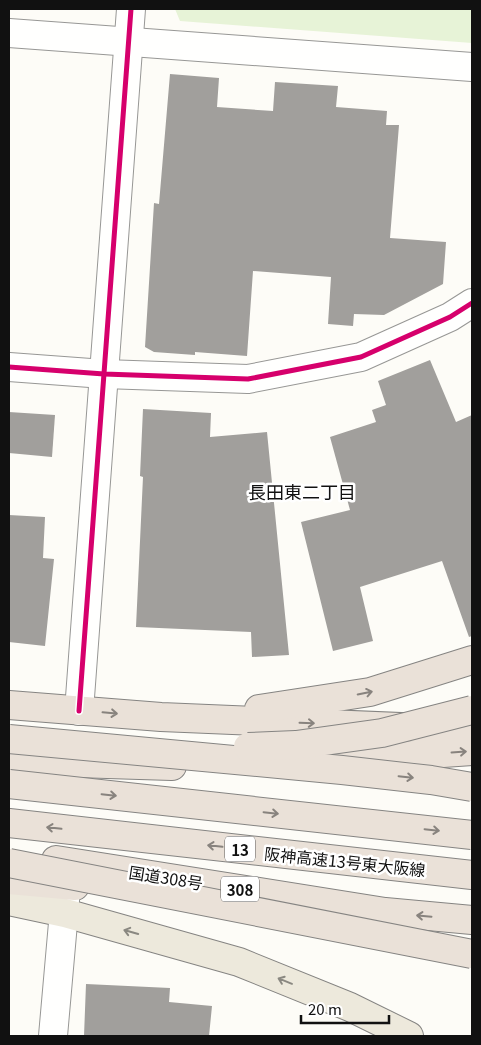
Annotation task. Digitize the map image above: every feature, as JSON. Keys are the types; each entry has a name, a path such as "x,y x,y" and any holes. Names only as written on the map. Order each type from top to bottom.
{"highway":[{"path":"160,717 266,708 370,692 472,660"},
{"path":"9,705 160,717 472,730"},
{"path":"112,749 205,749 296,745 382,733 472,710"},
{"path":"9,740 352,771 431,780 472,787"},
{"path":"9,757 74,762 192,766 291,764 472,751"},
{"path":"9,784 472,835"},
{"name":"阪神高速13号東大阪線","path":"9,823 472,875"},
{"name":"国道308号","path":"9,856 67,861 385,912 472,920"},
{"path":"9,864 203,900 472,954"},
{"name":"308","path":"9,880 385,912"},
{"path":"203,900 292,926 472,968"}],"main road":[{"path":"9,901 65,913 239,962 350,1007 410,1036"}],"street":[{"path":"79,710 131,9"},
{"path":"9,33 472,67"},
{"path":"9,367 104,374 248,379 361,357 450,317 472,303"},
{"path":"53,1036 66,885"}],"green space":[{"path":"175,9 472,9 472,43 180,21"}],"building":[{"path":"170,74 219,78 217,107 273,111 275,82 338,86 336,107 387,111 386,125 399,125 390,238 446,242 443,284 384,315 354,314 353,326 328,324 331,277 253,271 247,356 195,352 195,355 154,352 145,347 154,203 159,204"},
{"path":"430,360 456,422 472,415 472,636 469,637 442,561 360,587 373,641 333,651 301,522 350,510 330,437 376,422 372,410 386,405 378,381"},
{"path":"143,409 211,413 210,437 267,432 289,655 252,657 251,632 136,627 143,477 140,476"},
{"path":"9,412 55,415 52,457 9,453"},
{"path":"9,515 45,517 43,558 54,559 45,646 9,642"},
{"path":"86,984 170,988 169,1002 212,1006 209,1036 84,1036"}],"cycle path":[{"path":"79,711 131,9"},
{"path":"9,367 104,374 248,379 361,357 450,317 472,303"}],"district":[{"name":"長田東二丁目","path":"302,491"}]}
